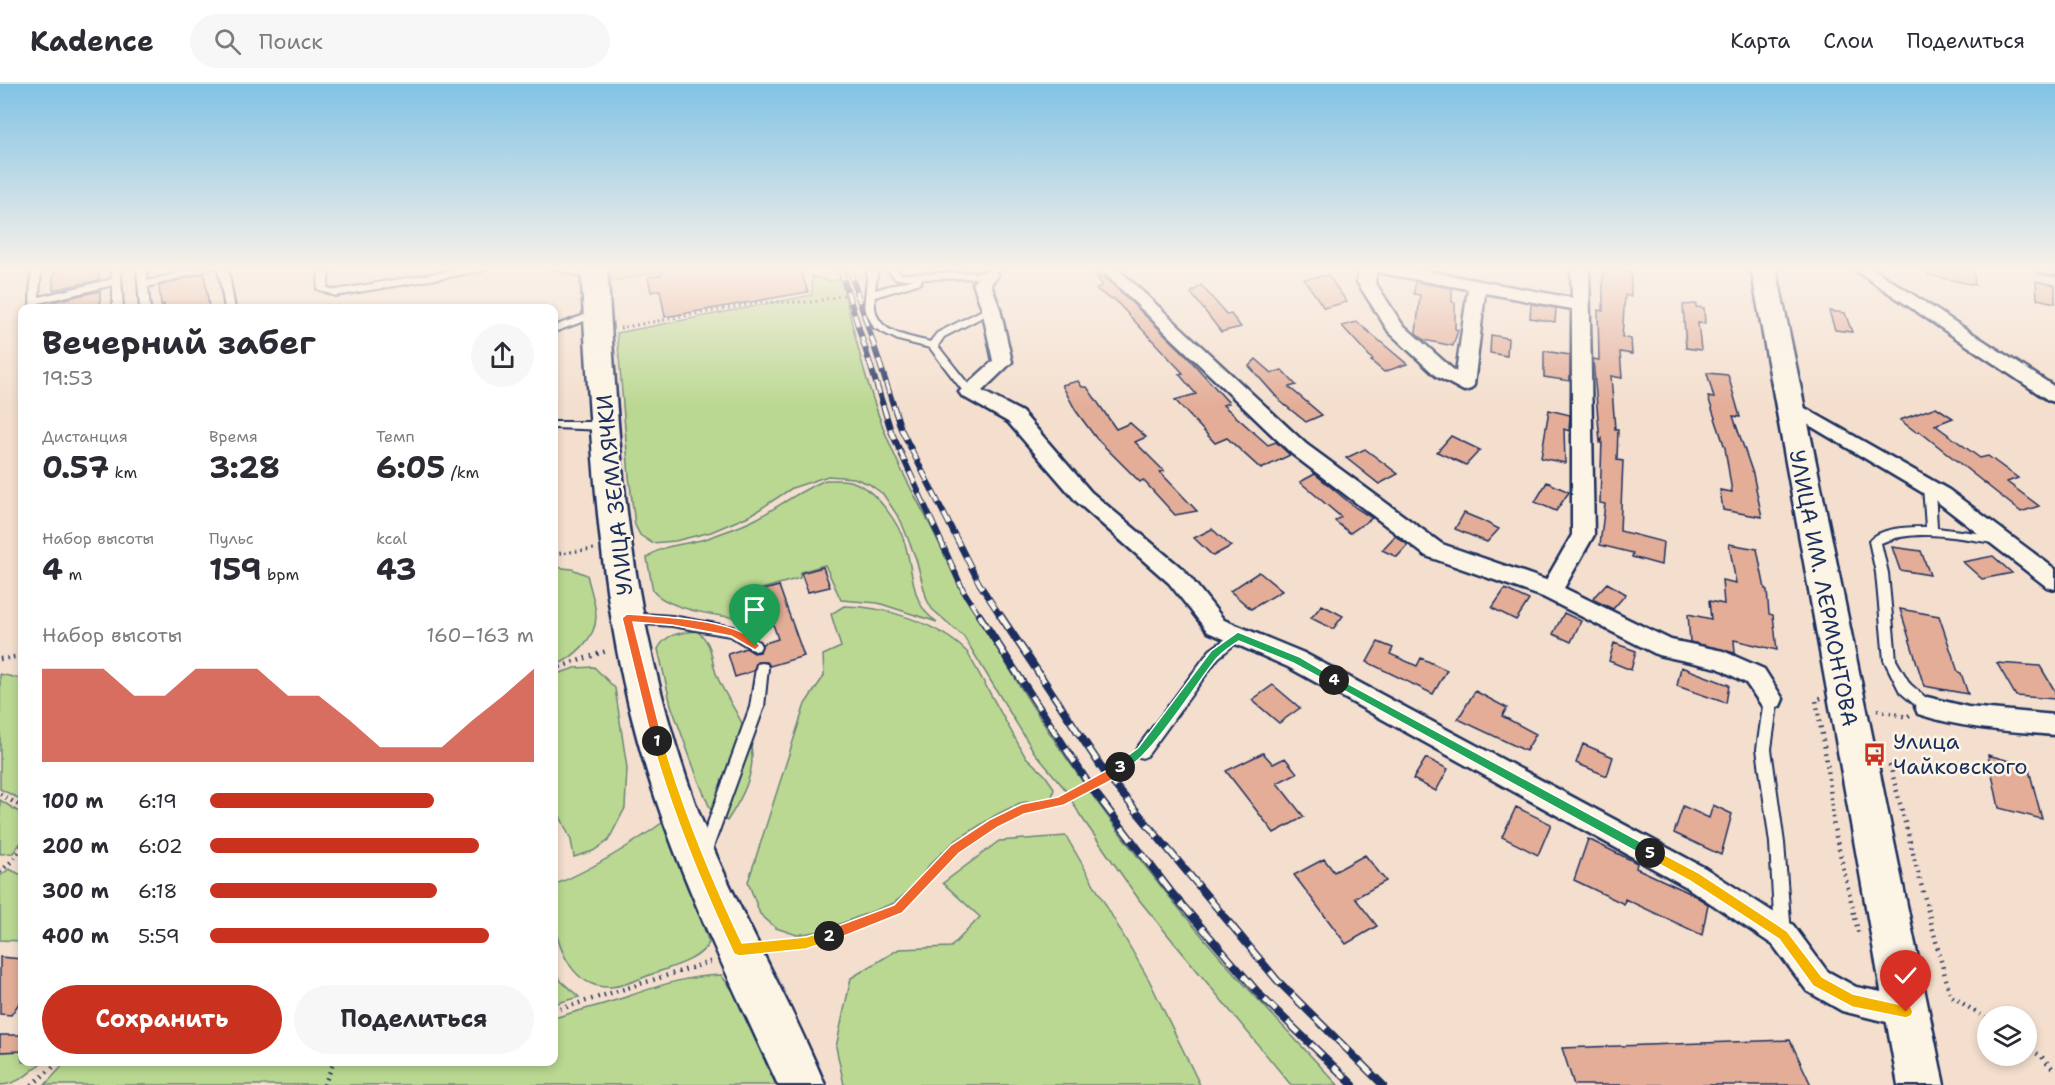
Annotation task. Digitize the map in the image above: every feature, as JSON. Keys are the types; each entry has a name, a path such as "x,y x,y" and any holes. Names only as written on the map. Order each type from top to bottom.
{"main road":[{"name":"УЛИЦА ЗЕМЛЯЧКИ","path":"598,315 616,546 629,630 644,695 674,799 699,865 802,1085"},
{"name":"УЛИЦА ИМ. ЛЕРМОНТОВА","path":"1772,315 1906,1012 1926,1079"}],"street":[{"path":"992,315 1003,362 969,392 1015,417 1084,497 1178,577 1216,626 1296,660 1695,877 1783,935 1817,981 1852,1000 1906,1012"},
{"path":"1157,315 1299,449 1434,550 1551,591 1666,648 1731,664 1755,676 1771,699"},
{"path":"1387,315 1395,328 1443,372 1464,385 1473,315"},
{"path":"1551,591 1582,535 1579,315"},
{"path":"1931,315 2055,396"},
{"path":"2016,370 2055,377"},
{"path":"1790,405 1929,487 2055,581"},
{"path":"1917,712 2055,725"}],"lane":[{"path":"872,315 877,326 901,338 933,346 969,392"},
{"path":"933,346 940,335 980,315"},
{"path":"558,328 598,323"},
{"path":"558,425 605,426"},
{"path":"1929,487 1932,532"},
{"path":"1917,712 1890,660 1881,573 1875,542 1885,535 1932,532 2001,540"},
{"path":"629,630 672,621 733,632 755,646"},
{"path":"1142,752 1214,654 1238,636"},
{"path":"699,865 757,707 762,668"},
{"path":"1771,699 1764,749 1777,843 1783,935"}],"path":[{"path":"598,323 663,315"},
{"path":"558,553 616,546"},
{"path":"558,667 629,630"},
{"path":"0,659 18,657"},
{"path":"1821,698 1816,700 1828,769 1834,828 1860,939"},
{"path":"1878,722 1875,710 1917,712"},
{"path":"558,1010 706,964 739,950 806,943 853,928 898,909 955,849 984,830 1022,809 1060,802 1108,777 1142,752"},
{"path":"1887,756 1950,995 1977,1013"},
{"path":"0,794 18,805"},
{"path":"0,872 18,852"},
{"path":"2037,1054 2055,1071"},
{"path":"32,1085 53,1066"},
{"path":"324,1085 332,1066"}],"green space":[{"path":"711,315 850,315 869,387 896,459 962,586 1029,700 1103,810 1142,863 1241,980 1338,1085 1291,1085 1140,901 1080,815 1065,789 1034,752 964,637 932,609 901,521 883,494 869,484 854,478 828,476 792,488 751,515 711,532 675,541 652,543 640,535 635,525 629,476 617,333"},
{"path":"826,480 854,482 866,489 887,510 905,544 917,597 928,615 937,622 878,603 841,600 825,565 800,572 800,578 744,594 752,617 699,612 661,598 653,591 647,558 653,553 668,547 708,538 744,524 807,488"},
{"path":"558,567 572,569 587,575 596,617 592,633 582,647 558,664"},
{"path":"844,606 876,609 910,618 941,633 967,652 1025,756 1045,775 1054,788 1052,799 1020,803 955,841 930,864 914,887 894,903 822,931 797,935 776,928 760,914 748,882 805,704 824,676 823,655 841,647 831,614"},
{"path":"697,631 707,642 717,676 744,726 752,753 747,784 727,821 712,813 699,782 671,705 658,649 669,637 679,633"},
{"path":"594,667 615,688 627,768 625,808 608,841 593,851 574,857 571,840 558,812 558,674 575,668"},
{"path":"0,674 18,678 18,798 0,789"},
{"path":"0,800 18,811 18,846 13,853 0,854"},
{"path":"666,820 709,943 699,954 685,962 628,983 611,987 598,986 578,975 564,956 558,939 558,883 612,856"},
{"path":"1066,836 1149,980 1200,1085 844,1085 836,1047 851,978 899,949 951,947 980,917 943,883 999,841"},
{"path":"9,869 18,873 18,941 0,940 0,876"},
{"path":"721,975 736,995 778,1085 45,1085 62,1066 558,1066 558,1017 672,982"},
{"path":"558,976 561,981 579,997 558,1003"},
{"path":"18,1051 18,1066 37,1066 18,1081 0,1085 0,1052"}],"building":[{"path":"1129,315 1144,315 1182,351 1229,403 1223,405 1268,445 1276,442 1290,455 1261,469 1227,438 1215,443 1175,400 1196,394 1179,374 1183,373"},
{"path":"1208,315 1232,315 1241,327 1221,332"},
{"path":"1418,315 1455,315 1455,329 1458,330 1453,346 1424,340 1416,333"},
{"path":"1530,315 1556,315 1555,322 1530,318"},
{"path":"1598,315 1624,315 1622,337 1631,339 1632,354 1620,352 1622,378 1611,376 1615,429 1618,429 1617,460 1623,461 1620,531 1663,542 1661,565 1632,557 1633,553 1600,545 1605,504 1600,503 1602,439 1600,442 1593,359 1599,360"},
{"path":"1684,315 1704,315 1705,324 1698,323 1701,350 1686,348"},
{"path":"1830,315 1846,315 1852,332 1835,330"},
{"path":"1357,322 1407,364 1384,372 1371,361 1373,360 1342,326"},
{"path":"1491,335 1508,338 1507,356 1490,353"},
{"path":"1544,351 1570,355 1570,381 1544,377"},
{"path":"1256,359 1272,373 1282,370 1296,385 1289,387 1322,415 1306,422 1281,402 1249,366"},
{"path":"1707,373 1728,375 1740,417 1733,416 1753,474 1762,517 1723,510 1720,490 1732,492 1725,448 1708,397 1714,398"},
{"path":"1078,381 1082,387 1087,387 1116,429 1130,423 1146,437 1135,442 1164,471 1160,472 1197,511 1175,515 1143,480 1140,482 1096,438 1076,411 1062,385"},
{"path":"1936,407 1953,418 1935,425 1980,458 1988,456 2018,478 2007,482 2039,506 2021,512 1919,431 1916,432 1900,420"},
{"path":"1549,410 1570,415 1569,431 1564,429 1565,463 1541,458"},
{"path":"1451,436 1480,450 1466,465 1437,452"},
{"path":"1365,449 1398,474 1379,484 1346,458"},
{"path":"1315,474 1356,508 1372,518 1350,533 1335,521 1341,517 1300,482"},
{"path":"1547,482 1569,492 1556,511 1535,502"},
{"path":"1464,513 1499,529 1487,542 1455,529"},
{"path":"1212,529 1231,546 1213,556 1194,538"},
{"path":"1395,536 1408,545 1397,557 1382,550"},
{"path":"1729,544 1757,549 1767,590 1769,614 1773,615 1777,650 1734,640 1735,653 1690,642 1688,614 1711,619 1709,601 1724,604 1722,580 1736,583"},
{"path":"1892,547 1921,551 1930,575 1900,570"},
{"path":"1993,556 2012,573 1982,579 1963,562"},
{"path":"823,567 830,587 808,592 801,573"},
{"path":"1259,572 1282,591 1251,609 1230,591"},
{"path":"1607,583 1626,594 1613,609 1592,599"},
{"path":"779,586 804,656 770,666 767,662 757,662 753,671 735,677 728,654 746,648 754,653 760,652 762,644 778,639 767,606 754,610 749,594"},
{"path":"1505,589 1529,600 1516,620 1492,608"},
{"path":"1322,605 1343,616 1333,629 1311,618"},
{"path":"1900,609 1939,616 1968,694 1924,686"},
{"path":"1564,613 1581,621 1571,642 1553,634"},
{"path":"1378,642 1393,648 1390,654 1417,666 1421,658 1447,670 1433,694 1367,662"},
{"path":"1614,643 1636,651 1631,670 1609,661"},
{"path":"1997,663 2040,666 2055,691 2055,699 2016,696"},
{"path":"1681,667 1729,685 1726,703 1677,686"},
{"path":"1273,685 1300,708 1279,723 1252,700"},
{"path":"1475,691 1507,708 1502,716 1536,734 1526,751 1458,719"},
{"path":"1583,744 1613,757 1607,776 1576,763"},
{"path":"1263,753 1273,764 1285,758 1297,773 1277,783 1304,817 1274,833 1226,771"},
{"path":"1988,755 2028,766 2042,819 1999,808"},
{"path":"1426,758 1448,769 1436,791 1413,779"},
{"path":"1713,805 1732,814 1721,855 1674,833 1683,806 1709,818"},
{"path":"1516,807 1551,824 1538,855 1502,837"},
{"path":"1588,839 1637,863 1636,868 1708,904 1702,935 1625,899 1624,904 1574,880"},
{"path":"1365,855 1386,881 1355,898 1377,926 1346,944 1294,875 1324,859 1334,872"},
{"path":"0,957 18,959 18,1005 11,1015 0,1014"},
{"path":"0,1035 18,1035 18,1051 0,1052"},
{"path":"1790,1040 1811,1085 1574,1085 1562,1048"}],"railway":[{"path":"855,315 891,431 963,590 980,617"},
{"path":"864,315 901,429 979,583 1001,617"},
{"path":"979,615 1090,786 1171,892 1262,997 1353,1085"},
{"path":"1000,615 1108,777 1277,980 1383,1085"}],"place":[{"name":"Улица Чайковского","path":"1875,754"}],"route":[{"path":"755,646 733,632 672,621 627,618 644,695 674,799 699,865 739,950 806,943 853,928 898,909 920,889 955,849 993,824 1022,809 1060,802 1108,777 1142,752 1214,654 1238,636 1296,660 1695,877 1783,935 1817,981 1852,1000 1906,1012"}]}
